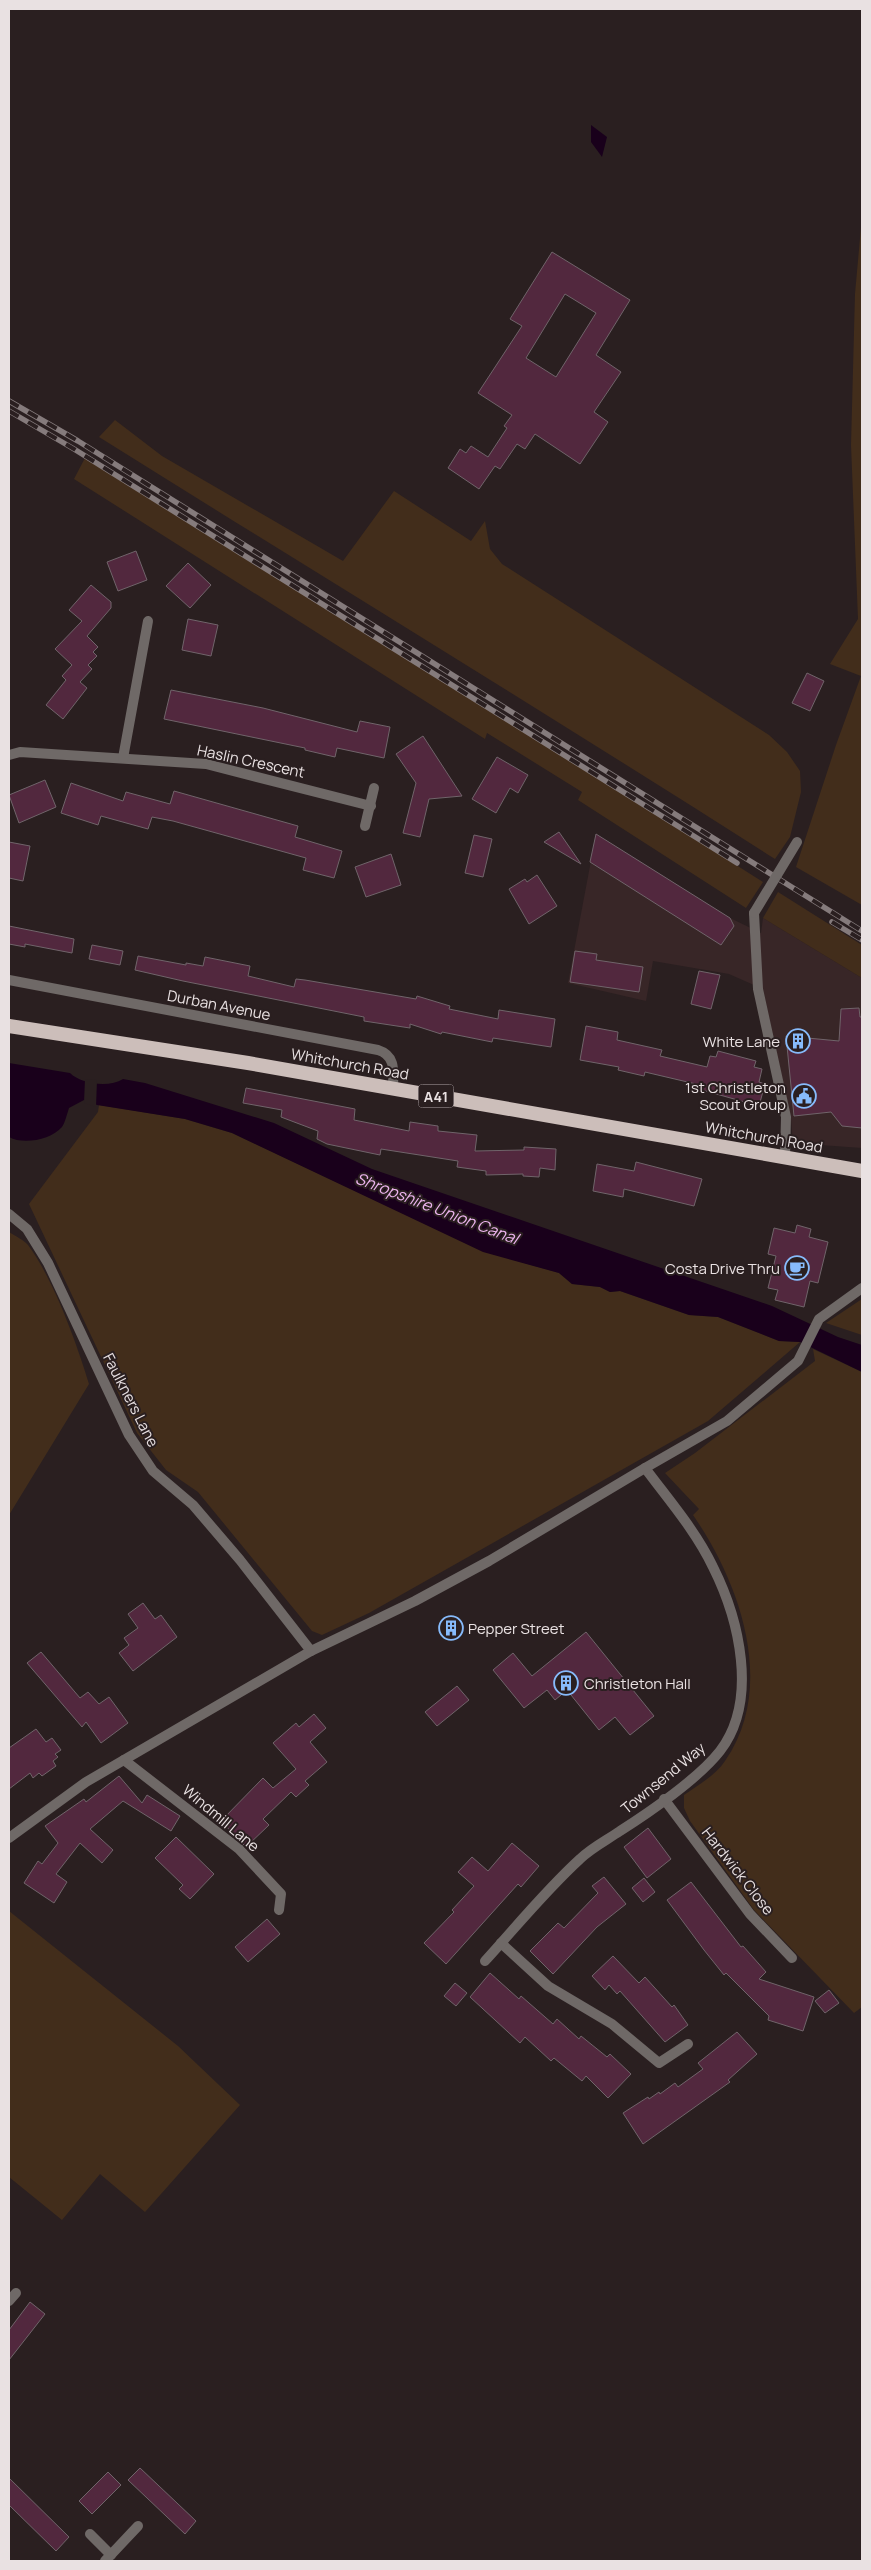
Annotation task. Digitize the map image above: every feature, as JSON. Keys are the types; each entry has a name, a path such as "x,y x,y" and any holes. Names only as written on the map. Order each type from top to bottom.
{"highway":[{"name":"Whitchurch Road","path":"9,1026 248,1063 862,1171"}],"street":[{"path":"123,758 148,621"},
{"name":"Haslin Crescent","path":"9,755 20,752 206,764 370,806"},
{"path":"365,826 374,788"},
{"path":"785,1158 786,1117 758,989 754,913 797,842"},
{"name":"Durban Avenue","path":"9,980 378,1050 385,1052 391,1060 393,1089"},
{"name":"Faulkners Lane","path":"9,1214 27,1229 48,1263 129,1435 153,1471 193,1505 240,1560 311,1651"},
{"path":"9,1838 86,1782 311,1651 415,1601 489,1561 727,1421 789,1371 806,1349 819,1319 862,1288"},
{"name":"Townsend Way","path":"485,1961 580,1858 664,1799 700,1771 721,1750 734,1722 740,1700 742,1670 736,1634 713,1567 694,1533 645,1468"},
{"name":"Windmill Lane","path":"124,1760 239,1850 281,1894 279,1910"},
{"name":"Hardwick Close","path":"664,1799 750,1914 792,1958"},
{"path":"501,1943 548,1986 612,2024 659,2063 688,2044"},
{"path":"90,2534 108,2558 138,2526"}],"shaded area":[{"path":"862,216 862,905 796,867 861,676 830,664 858,619 851,445 855,294"},
{"path":"115,420 162,456 343,561 394,491 471,541 485,521 490,549 502,564 769,735 787,752 800,771 801,792 790,837 775,859 99,437"},
{"path":"85,458 177,511 763,882 746,908 578,800 582,792 487,733 485,739 74,479"},
{"path":"596,834 730,918 761,933 763,918 862,978 862,1148 793,1143 791,1119 763,989 729,974 653,961 646,1001 568,983"},
{"path":"778,892 862,945 862,978 763,918"},
{"path":"99,1105 185,1119 232,1133 483,1251 559,1273 572,1284 600,1287 610,1292 620,1291 689,1315 718,1317 779,1341 800,1342 708,1421 369,1613 322,1635 312,1631 198,1492 166,1470 137,1433 29,1204 98,1112"},
{"path":"9,1232 28,1245 46,1275 71,1331 89,1384 9,1515"},
{"path":"862,1299 862,1335 826,1323"},
{"path":"813,1349 862,1372 862,2007 854,2013 754,1910 690,1821 684,1808 684,1795 717,1771 725,1761 740,1732 749,1700 750,1668 746,1635 737,1603 725,1572 710,1542 693,1515 699,1509 665,1473 695,1453 815,1361"},
{"path":"9,1911 178,2046 240,2105 145,2212 100,2174 62,2220 9,2177"}],"water":[{"path":"591,125 607,137 602,157 591,142"},
{"name":"Shropshire Union Canal","path":"9,1063 70,1073 81,1080 95,1084 117,1082 123,1079 145,1083 274,1123 372,1169 772,1306 838,1337 862,1345 862,1372 800,1342 779,1341 718,1317 689,1315 620,1291 610,1292 600,1287 572,1284 559,1273 483,1252 232,1133 185,1119 97,1105 84,1100 69,1108 62,1127 51,1135 29,1141 9,1137"}],"pier":[{"path":"85,1079 97,1080 96,1107 84,1103"}],"building":[{"path":"552,252 630,300 596,355 621,372 594,412 608,422 580,464 535,434 525,449 517,444 500,469 495,466 479,489 448,468 460,449 466,453 471,446 488,457 507,428 504,426 512,415 478,393 522,326 510,319","holes":["565,294 596,313 556,377 526,358"]},
{"path":"136,551 147,580 118,591 107,562"},
{"path":"188,563 211,585 190,608 166,586"},
{"path":"91,585 111,602 111,608 87,636 98,647 93,652 97,656 88,665 92,669 80,682 87,688 63,719 46,705 66,680 62,676 72,665 55,649 82,621 69,610"},
{"path":"188,619 218,625 211,656 182,650"},
{"path":"807,673 824,681 810,711 792,703"},
{"path":"171,690 263,708 357,732 360,721 390,727 384,758 337,748 335,757 305,750 305,748 164,719"},
{"path":"423,736 462,796 429,799 420,837 403,833 416,783 396,754"},
{"path":"497,757 528,775 518,793 510,788 496,813 472,799"},
{"path":"45,780 56,807 19,823 9,795"},
{"path":"71,783 123,801 126,792 170,804 174,791 298,826 295,837 342,851 334,878 303,870 306,858 173,821 152,817 148,829 101,816 98,825 61,813"},
{"path":"559,832 581,864 544,842"},
{"path":"596,834 730,918 734,926 721,945 590,862"},
{"path":"474,835 492,839 483,877 465,873"},
{"path":"9,842 30,846 23,881 9,878"},
{"path":"391,854 401,885 366,897 355,867"},
{"path":"537,875 557,906 529,924 509,889 525,879 527,882"},
{"path":"9,926 74,939 72,953 25,944 25,947 9,944"},
{"path":"92,945 123,951 120,965 89,959"},
{"path":"575,951 597,954 596,960 643,967 639,992 570,982"},
{"path":"138,956 186,965 186,963 203,966 205,957 250,966 248,976 294,987 296,979 305,980 416,999 417,996 450,1006 449,1009 498,1019 499,1010 555,1019 551,1047 493,1038 492,1042 442,1032 441,1034 410,1024 410,1028 364,1021 364,1017 135,970"},
{"path":"699,971 720,975 711,1009 691,1004"},
{"path":"859,1008 860,1017 862,1017 862,1128 842,1126 831,1112 794,1116 786,1036 839,1041 841,1009"},
{"path":"586,1026 618,1032 617,1040 662,1050 660,1056 707,1067 710,1056 716,1057 718,1051 756,1061 754,1067 762,1069 759,1082 765,1084 759,1106 695,1088 696,1084 645,1072 644,1076 618,1070 619,1067 580,1060"},
{"path":"246,1088 355,1109 354,1120 409,1131 410,1122 438,1126 438,1131 477,1135 475,1151 524,1150 524,1147 556,1149 555,1170 540,1168 539,1177 523,1176 523,1174 486,1175 486,1171 457,1167 458,1161 381,1149 380,1155 327,1144 317,1139 318,1131 281,1117 282,1110 243,1103"},
{"path":"636,1162 702,1179 694,1206 624,1189 623,1197 593,1191 597,1164 634,1171"},
{"name":"Costa Drive Thru","path":"797,1225 811,1229 809,1237 828,1242 818,1283 810,1281 804,1307 775,1300 778,1290 768,1288 776,1256 768,1254 774,1228 795,1233"},
{"path":"143,1603 155,1619 161,1615 177,1637 133,1671 119,1653 129,1645 124,1638 138,1628 128,1614"},
{"name":"Christleton Hall","path":"586,1632 654,1716 630,1735 615,1717 599,1730 567,1690 555,1700 547,1690 524,1708 493,1670 513,1653 532,1676"},
{"path":"41,1652 80,1698 88,1692 99,1704 109,1697 128,1723 101,1743 86,1722 82,1727 27,1663"},
{"path":"457,1686 469,1700 437,1726 425,1712"},
{"path":"314,1714 326,1728 310,1742 327,1762 305,1781 309,1785 296,1797 291,1792 263,1819 269,1825 246,1847 221,1821 263,1778 273,1788 296,1769 273,1743 296,1723 299,1727"},
{"path":"36,1729 46,1742 52,1738 61,1750 55,1754 58,1757 53,1761 56,1766 42,1776 39,1773 33,1778 30,1773 9,1789 9,1748"},
{"path":"119,1776 142,1803 147,1795 180,1816 171,1831 123,1801 90,1829 113,1850 102,1863 80,1843 56,1874 67,1882 54,1903 24,1883 38,1861 42,1864 58,1843 45,1826 84,1799 86,1802"},
{"path":"648,1828 671,1859 647,1878 624,1847"},
{"path":"176,1837 214,1874 190,1899 179,1889 183,1885 155,1858"},
{"path":"512,1843 539,1866 521,1887 518,1884 446,1964 424,1943 454,1912 452,1910 474,1886 458,1872 472,1857 488,1871"},
{"path":"604,1877 626,1904 597,1927 553,1974 530,1951 558,1923 564,1928 598,1893 592,1886"},
{"path":"644,1878 655,1892 643,1902 632,1888"},
{"path":"691,1882 741,1947 743,1946 766,1972 759,1979 814,1997 803,2031 768,2020 769,2016 726,1973 724,1975 704,1950 667,1900"},
{"path":"267,1919 280,1934 248,1962 235,1947"},
{"path":"613,1956 639,1983 645,1977 672,2007 674,2005 688,2025 665,2042 620,1991 617,1994 609,1985 605,1990 592,1976"},
{"path":"490,1973 519,1999 521,1996 553,2024 557,2019 579,2039 581,2036 607,2057 610,2054 631,2074 608,2098 586,2076 582,2081 554,2058 551,2061 525,2037 520,2043 470,1997"},
{"path":"455,1983 467,1993 456,2006 444,1996"},
{"path":"829,1990 839,2003 825,2013 815,2001"},
{"path":"737,2032 757,2054 728,2080 730,2082 643,2144 623,2113 648,2097 649,2099 659,2092 660,2094 675,2083 678,2087 703,2069 698,2063"},
{"path":"30,2302 45,2314 9,2360 9,2330"},
{"path":"140,2468 196,2521 185,2534 128,2480"},
{"path":"108,2472 121,2485 92,2514 79,2501"},
{"path":"9,2478 69,2537 56,2551 9,2505"}],"railway":[{"path":"9,401 78,441 862,931"},
{"path":"9,411 74,449 737,863"},
{"path":"832,922 862,940"}],"place":[{"name":"White Lane","path":"798,1041"},
{"name":"1st Christleton Scout Group","path":"804,1096"},
{"name":"Costa Drive Thru","path":"797,1268"},
{"name":"Pepper Street","path":"451,1628"},
{"name":"Christleton Hall","path":"566,1683"}]}
